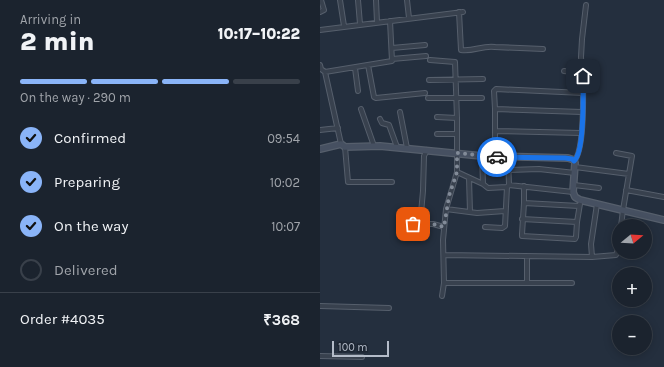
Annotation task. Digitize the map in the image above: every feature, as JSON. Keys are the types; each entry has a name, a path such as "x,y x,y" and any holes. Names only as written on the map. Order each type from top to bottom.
{"main road":[{"path":"320,149 343,146 374,146 495,157 508,156 572,159 575,167 573,192 575,197 580,200 664,220"}],"street":[{"path":"320,12 324,10 321,0"},
{"path":"340,0 344,26"},
{"path":"358,0 360,24"},
{"path":"376,0 377,22"},
{"path":"407,0 409,18"},
{"path":"575,167 579,155 581,133 581,57 586,6"},
{"path":"320,30 461,12 461,50 476,50 488,46 542,49"},
{"path":"390,21 392,59"},
{"path":"392,48 425,45"},
{"path":"325,72 390,62 392,59 426,56"},
{"path":"430,60 455,62 457,172 446,209 444,227 444,283 442,296"},
{"path":"368,65 374,97 425,93"},
{"path":"320,68 325,72 343,146 348,182 392,182"},
{"path":"355,68 358,91"},
{"path":"564,71 582,74"},
{"path":"429,80 483,79"},
{"path":"495,157 494,90 496,88 582,93"},
{"path":"428,98 482,98"},
{"path":"361,109 374,146"},
{"path":"495,109 582,112"},
{"path":"400,112 407,148"},
{"path":"437,117 457,118"},
{"path":"380,118 382,123 389,125 397,147"},
{"path":"320,130 338,128"},
{"path":"495,131 581,133"},
{"path":"437,134 457,134"},
{"path":"420,224 424,156 427,150"},
{"path":"616,152 632,156 622,219"},
{"path":"482,156 483,184"},
{"path":"485,227 504,227 509,170 508,156"},
{"path":"509,170 575,167 629,174"},
{"path":"457,172 483,184 488,188 524,186 573,192"},
{"path":"469,178 470,212"},
{"path":"574,185 599,188"},
{"path":"524,186 522,236 573,239 576,237 576,222 580,200"},
{"path":"626,190 664,197"},
{"path":"524,203 579,206"},
{"path":"592,257 591,244 597,204"},
{"path":"446,209 470,212 505,211"},
{"path":"522,219 576,222"},
{"path":"400,224 433,224 444,227"},
{"path":"444,255 527,257 592,257 612,255"},
{"path":"527,257 527,283"},
{"path":"444,283 572,283"},
{"path":"320,306 389,308"},
{"path":"320,356 362,357"}],"way so far":[{"path":"413,224 433,224 444,227 449,196 457,172 457,153 497,157"}],"route":[{"path":"497,157 565,158 572,159 574,161 579,155 582,137 583,76"}]}
